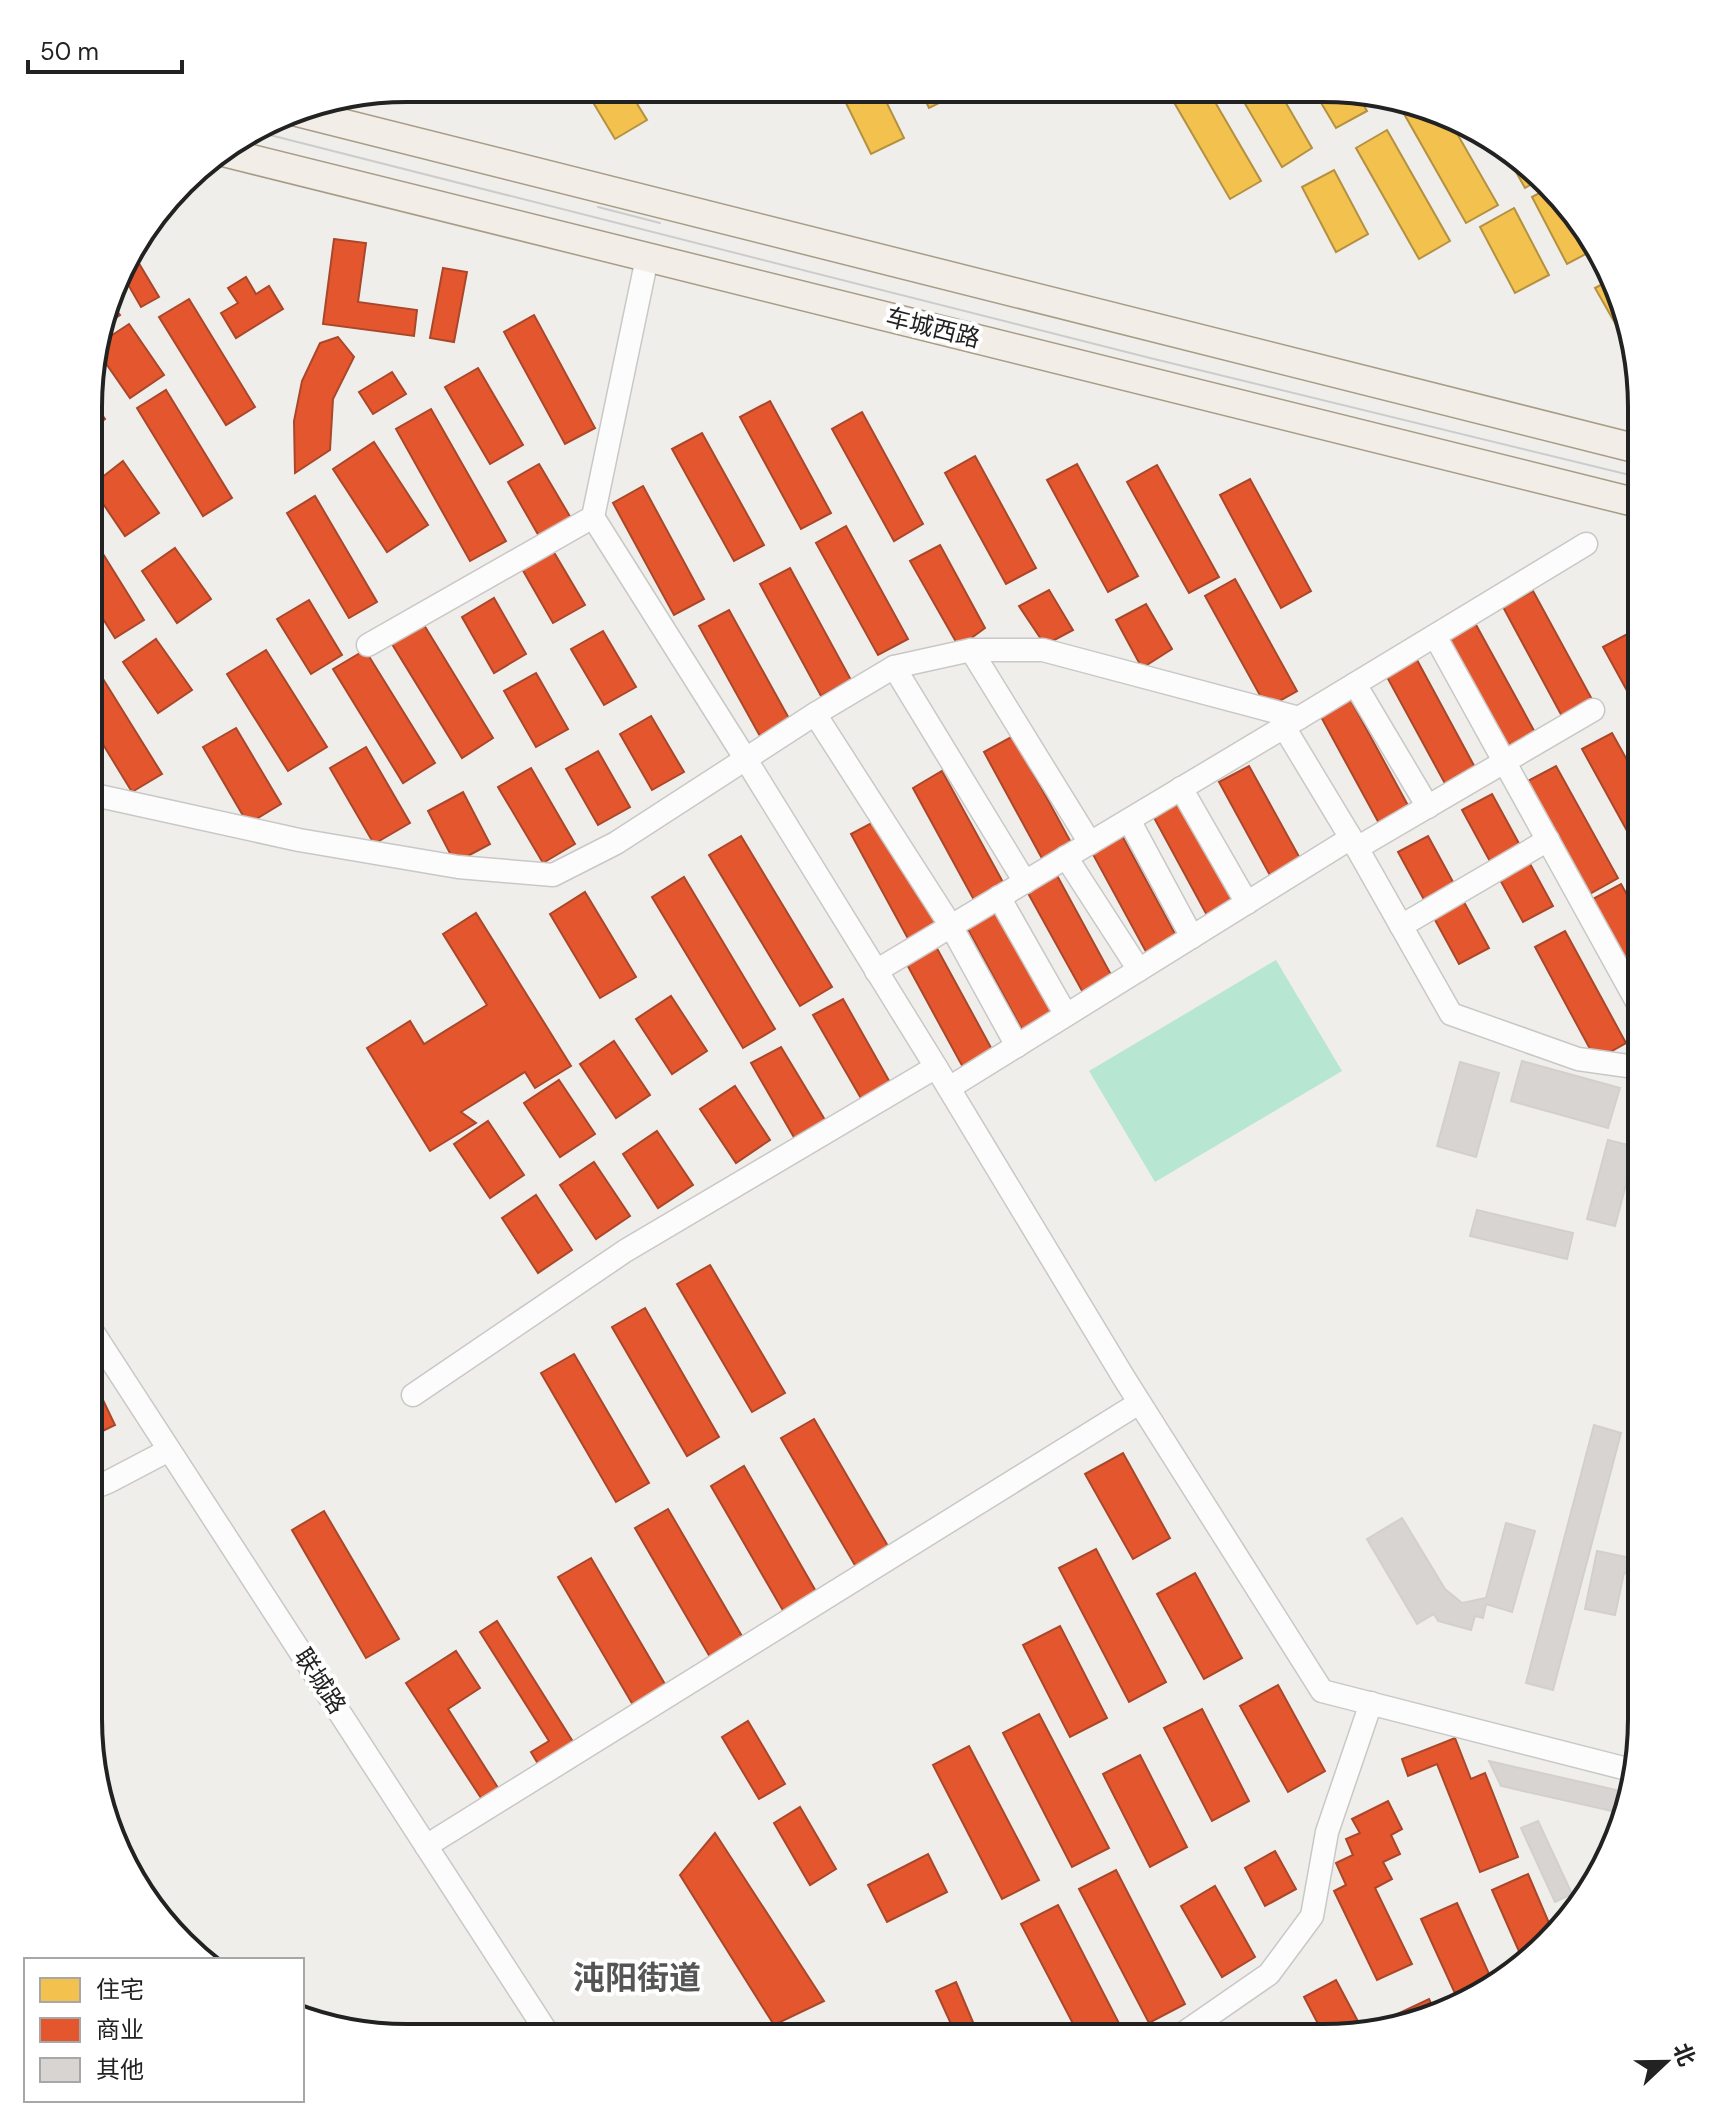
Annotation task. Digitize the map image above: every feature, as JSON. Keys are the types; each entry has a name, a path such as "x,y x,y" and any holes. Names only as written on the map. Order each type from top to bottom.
{"main road":[{"path":"314,116 1628,446"},
{"name":"车城西路","path":"235,155 1628,501"}],"street":[{"path":"647,258 593,517 949,1088 1139,1403 1322,1691 1624,1768"},
{"path":"368,645 593,517"},
{"path":"876,971 1586,544"},
{"path":"1435,636 1628,986"},
{"path":"102,797 299,840 458,867 553,875 616,843 745,758 894,667 971,650 1043,650 1291,723 1354,843 1451,1014 1578,1059 1628,1066"},
{"path":"971,650 1090,843"},
{"path":"894,667 1025,882"},
{"path":"1355,684 1428,807"},
{"path":"949,1088 1247,903 1354,843 1428,807 1593,710"},
{"path":"815,714 951,926 1017,1046"},
{"path":"1181,788 1247,903"},
{"path":"1129,820 1192,937"},
{"path":"1401,926 1548,840"},
{"path":"1066,857 1139,970"},
{"path":"999,897 1066,1015"},
{"path":"413,1395 625,1251 936,1067"},
{"name":"联城路","path":"102,1346 542,2024"},
{"path":"426,1846 1139,1403"},
{"path":"102,1484 169,1450"},
{"path":"1197,2024 1269,1974 1312,1916 1327,1832 1371,1703"}],"green space":[{"path":"1276,960 1342,1071 1155,1182 1089,1071"}],"building: 住宅":[{"path":"593,102 636,102 647,120 615,139"},
{"path":"845,102 886,102 904,138 871,154"},
{"path":"926,102 941,102 929,108"},
{"path":"1215,102 1261,181 1230,199 1175,104"},
{"path":"1244,102 1285,102 1312,148 1282,167"},
{"path":"1321,102 1364,105 1367,111 1336,128"},
{"path":"1403,112 1456,132 1498,205 1466,223"},
{"path":"1387,130 1450,241 1419,259 1356,148"},
{"path":"1334,170 1368,234 1336,252 1302,187"},
{"path":"1515,170 1531,184 1525,188"},
{"path":"1540,193 1565,221 1586,254 1567,264 1532,197"},
{"path":"1514,208 1549,275 1515,293 1480,227"},
{"path":"1602,284 1618,329 1595,288"}],"building: 商业":[{"path":"334,239 366,243 358,302 417,310 414,336 323,324"},
{"path":"139,263 159,297 141,307 128,284"},
{"path":"443,268 467,272 454,342 430,338"},
{"path":"246,277 256,294 269,286 283,309 236,338 221,313 238,303 228,288"},
{"path":"189,299 255,407 226,425 159,317"},
{"path":"534,315 595,428 565,444 504,332"},
{"path":"129,324 164,375 130,398 106,363 110,336"},
{"path":"338,337 354,357 333,399 330,450 295,473 294,421 302,381 320,343"},
{"path":"478,368 523,445 490,464 445,387"},
{"path":"392,372 406,394 373,414 359,392"},
{"path":"166,390 232,498 203,516 137,408"},
{"path":"770,401 831,513 801,529 740,417"},
{"path":"431,409 506,541 470,561 396,429"},
{"path":"862,412 923,524 894,541 832,429"},
{"path":"702,433 764,545 734,561 672,449"},
{"path":"374,442 428,525 387,552 333,469"},
{"path":"975,456 1036,568 1006,584 945,473"},
{"path":"123,461 159,513 125,536 102,502 102,477"},
{"path":"539,464 572,520 540,538 508,482"},
{"path":"1077,464 1138,576 1108,592 1047,480"},
{"path":"1157,465 1219,577 1189,593 1127,482"},
{"path":"1250,479 1311,591 1281,608 1220,495"},
{"path":"643,486 704,599 674,615 613,503"},
{"path":"315,496 377,602 349,618 287,513"},
{"path":"846,526 908,639 878,655 816,543"},
{"path":"940,545 985,628 959,647 910,561"},
{"path":"175,548 211,599 177,623 142,571"},
{"path":"552,549 585,605 553,623 521,567"},
{"path":"102,552 144,620 115,638 102,617"},
{"path":"790,568 851,680 821,696 760,584"},
{"path":"1235,579 1297,691 1267,708 1205,596"},
{"path":"1049,590 1073,630 1045,645 1019,606"},
{"path":"1533,591 1594,703 1564,720 1503,607"},
{"path":"494,598 526,654 494,673 462,617"},
{"path":"309,600 342,655 311,674 277,619"},
{"path":"1146,604 1172,649 1142,668 1116,620"},
{"path":"729,610 791,722 761,738 699,626"},
{"path":"1475,623 1537,736 1507,752 1446,640"},
{"path":"424,625 493,738 462,758 392,644"},
{"path":"603,631 636,687 604,705 571,649"},
{"path":"1628,634 1628,693 1603,647"},
{"path":"156,639 192,690 158,713 123,662"},
{"path":"266,650 327,747 288,771 227,674"},
{"path":"365,650 435,763 403,783 333,669"},
{"path":"1417,660 1478,773 1448,789 1387,677"},
{"path":"536,673 568,729 536,747 504,691"},
{"path":"102,677 162,774 132,792 102,743"},
{"path":"1350,699 1411,811 1381,827 1320,715"},
{"path":"651,716 684,772 652,790 620,734"},
{"path":"236,728 281,804 248,824 203,747"},
{"path":"1612,733 1628,762 1628,833 1582,749"},
{"path":"1013,736 1074,848 1045,864 984,752"},
{"path":"366,747 410,823 374,844 330,768"},
{"path":"598,751 630,807 598,825 566,769"},
{"path":"1249,766 1302,862 1272,879 1219,782"},
{"path":"1556,766 1618,878 1588,895 1526,782"},
{"path":"531,768 575,844 543,863 498,787"},
{"path":"942,771 1004,884 974,900 913,788"},
{"path":"463,792 490,844 455,863 428,811"},
{"path":"1492,794 1553,906 1523,922 1462,810"},
{"path":"1182,797 1240,902 1209,919 1152,814"},
{"path":"881,818 942,930 912,946 851,834"},
{"path":"1119,830 1180,943 1150,959 1089,847"},
{"path":"741,836 832,987 800,1006 709,855"},
{"path":"1428,836 1489,948 1459,964 1398,852"},
{"path":"1054,870 1115,982 1086,998 1024,886"},
{"path":"684,877 775,1029 743,1048 652,897"},
{"path":"1621,884 1628,897 1628,967 1591,900"},
{"path":"585,892 636,977 600,998 550,914"},
{"path":"992,904 1054,1016 1024,1033 963,920"},
{"path":"476,913 571,1066 535,1088 525,1072 461,1112 476,1123 430,1151 367,1048 410,1021 424,1044 487,1005 443,934"},
{"path":"1565,931 1626,1043 1596,1060 1535,947"},
{"path":"934,943 995,1055 965,1071 904,959"},
{"path":"671,996 707,1051 672,1074 636,1019"},
{"path":"843,999 892,1086 862,1100 813,1015"},
{"path":"614,1041 650,1095 616,1118 580,1064"},
{"path":"781,1047 825,1120 795,1139 751,1063"},
{"path":"559,1080 595,1134 560,1157 524,1103"},
{"path":"735,1086 770,1140 736,1163 700,1109"},
{"path":"488,1121 524,1175 490,1198 454,1144"},
{"path":"657,1131 693,1185 658,1208 623,1154"},
{"path":"594,1162 630,1216 596,1239 560,1185"},
{"path":"536,1195 572,1250 538,1273 502,1218"},
{"path":"710,1265 785,1393 752,1412 677,1284"},
{"path":"645,1308 719,1437 687,1456 612,1327"},
{"path":"574,1354 649,1483 616,1502 541,1373"},
{"path":"102,1398 115,1425 102,1431"},
{"path":"814,1419 889,1548 856,1567 781,1438"},
{"path":"1123,1453 1170,1538 1133,1559 1085,1474"},
{"path":"744,1466 818,1595 785,1614 711,1486"},
{"path":"668,1509 743,1638 710,1657 635,1528"},
{"path":"324,1511 399,1639 366,1658 292,1530"},
{"path":"1096,1549 1166,1682 1129,1702 1059,1568"},
{"path":"591,1558 666,1686 633,1705 558,1577"},
{"path":"1195,1573 1242,1658 1204,1679 1157,1594"},
{"path":"497,1621 575,1745 540,1767 531,1752 549,1741 480,1632"},
{"path":"1060,1626 1107,1718 1070,1737 1023,1645"},
{"path":"456,1651 480,1688 448,1709 500,1791 483,1801 406,1683"},
{"path":"1278,1685 1325,1771 1288,1792 1240,1706"},
{"path":"1202,1709 1249,1801 1212,1821 1164,1728"},
{"path":"1039,1714 1109,1848 1072,1867 1003,1733"},
{"path":"748,1721 785,1784 759,1799 722,1737"},
{"path":"1455,1738 1471,1779 1485,1773 1518,1857 1480,1872 1437,1764 1408,1776 1402,1759"},
{"path":"969,1746 1039,1880 1002,1899 933,1765"},
{"path":"1140,1755 1187,1847 1150,1867 1103,1774"},
{"path":"1388,1801 1402,1829 1391,1835 1400,1854 1383,1862 1392,1879 1375,1888 1412,1964 1377,1980 1334,1891 1346,1885 1336,1863 1353,1855 1346,1839 1360,1833 1352,1819"},
{"path":"800,1807 836,1869 810,1885 774,1823"},
{"path":"715,1833 824,2001 773,2024 680,1875"},
{"path":"1275,1851 1296,1889 1265,1906 1245,1868"},
{"path":"928,1854 947,1892 887,1922 868,1885"},
{"path":"1116,1870 1185,2004 1149,2023 1079,1889"},
{"path":"1528,1874 1549,1923 1519,1952 1492,1890"},
{"path":"1215,1886 1255,1957 1222,1977 1181,1906"},
{"path":"1457,1903 1489,1975 1455,1994 1421,1919"},
{"path":"1058,1905 1119,2024 1073,2024 1021,1924"},
{"path":"1336,1980 1358,2022 1318,2024 1304,1997"},
{"path":"956,1982 974,2024 951,2024 936,1991"},
{"path":"1429,1999 1431,2004 1402,2014 1394,2016"}],"building: 其他":[{"path":"1522,1061 1620,1088 1608,1128 1511,1101"},
{"path":"1460,1062 1499,1073 1476,1157 1437,1146"},
{"path":"1608,1140 1628,1145 1628,1177 1615,1226 1587,1219"},
{"path":"1477,1210 1573,1233 1567,1259 1470,1236"},
{"path":"1594,1425 1621,1433 1553,1690 1526,1683"},
{"path":"1402,1518 1445,1589 1462,1603 1486,1598 1506,1523 1535,1531 1512,1612 1486,1604 1483,1618 1475,1616 1471,1630 1438,1621 1434,1614 1417,1624 1367,1539"},
{"path":"1597,1551 1628,1557 1628,1574 1624,1573 1615,1615 1585,1609"},
{"path":"1489,1761 1619,1791 1614,1811 1501,1786"},
{"path":"1538,1821 1572,1894 1555,1902 1521,1828"}],"tram line":[{"path":"269,135 1150,358 1628,475"},
{"path":"598,207 660,223"}],"district":[{"name":"沌阳街道","path":"637,1978"}]}
